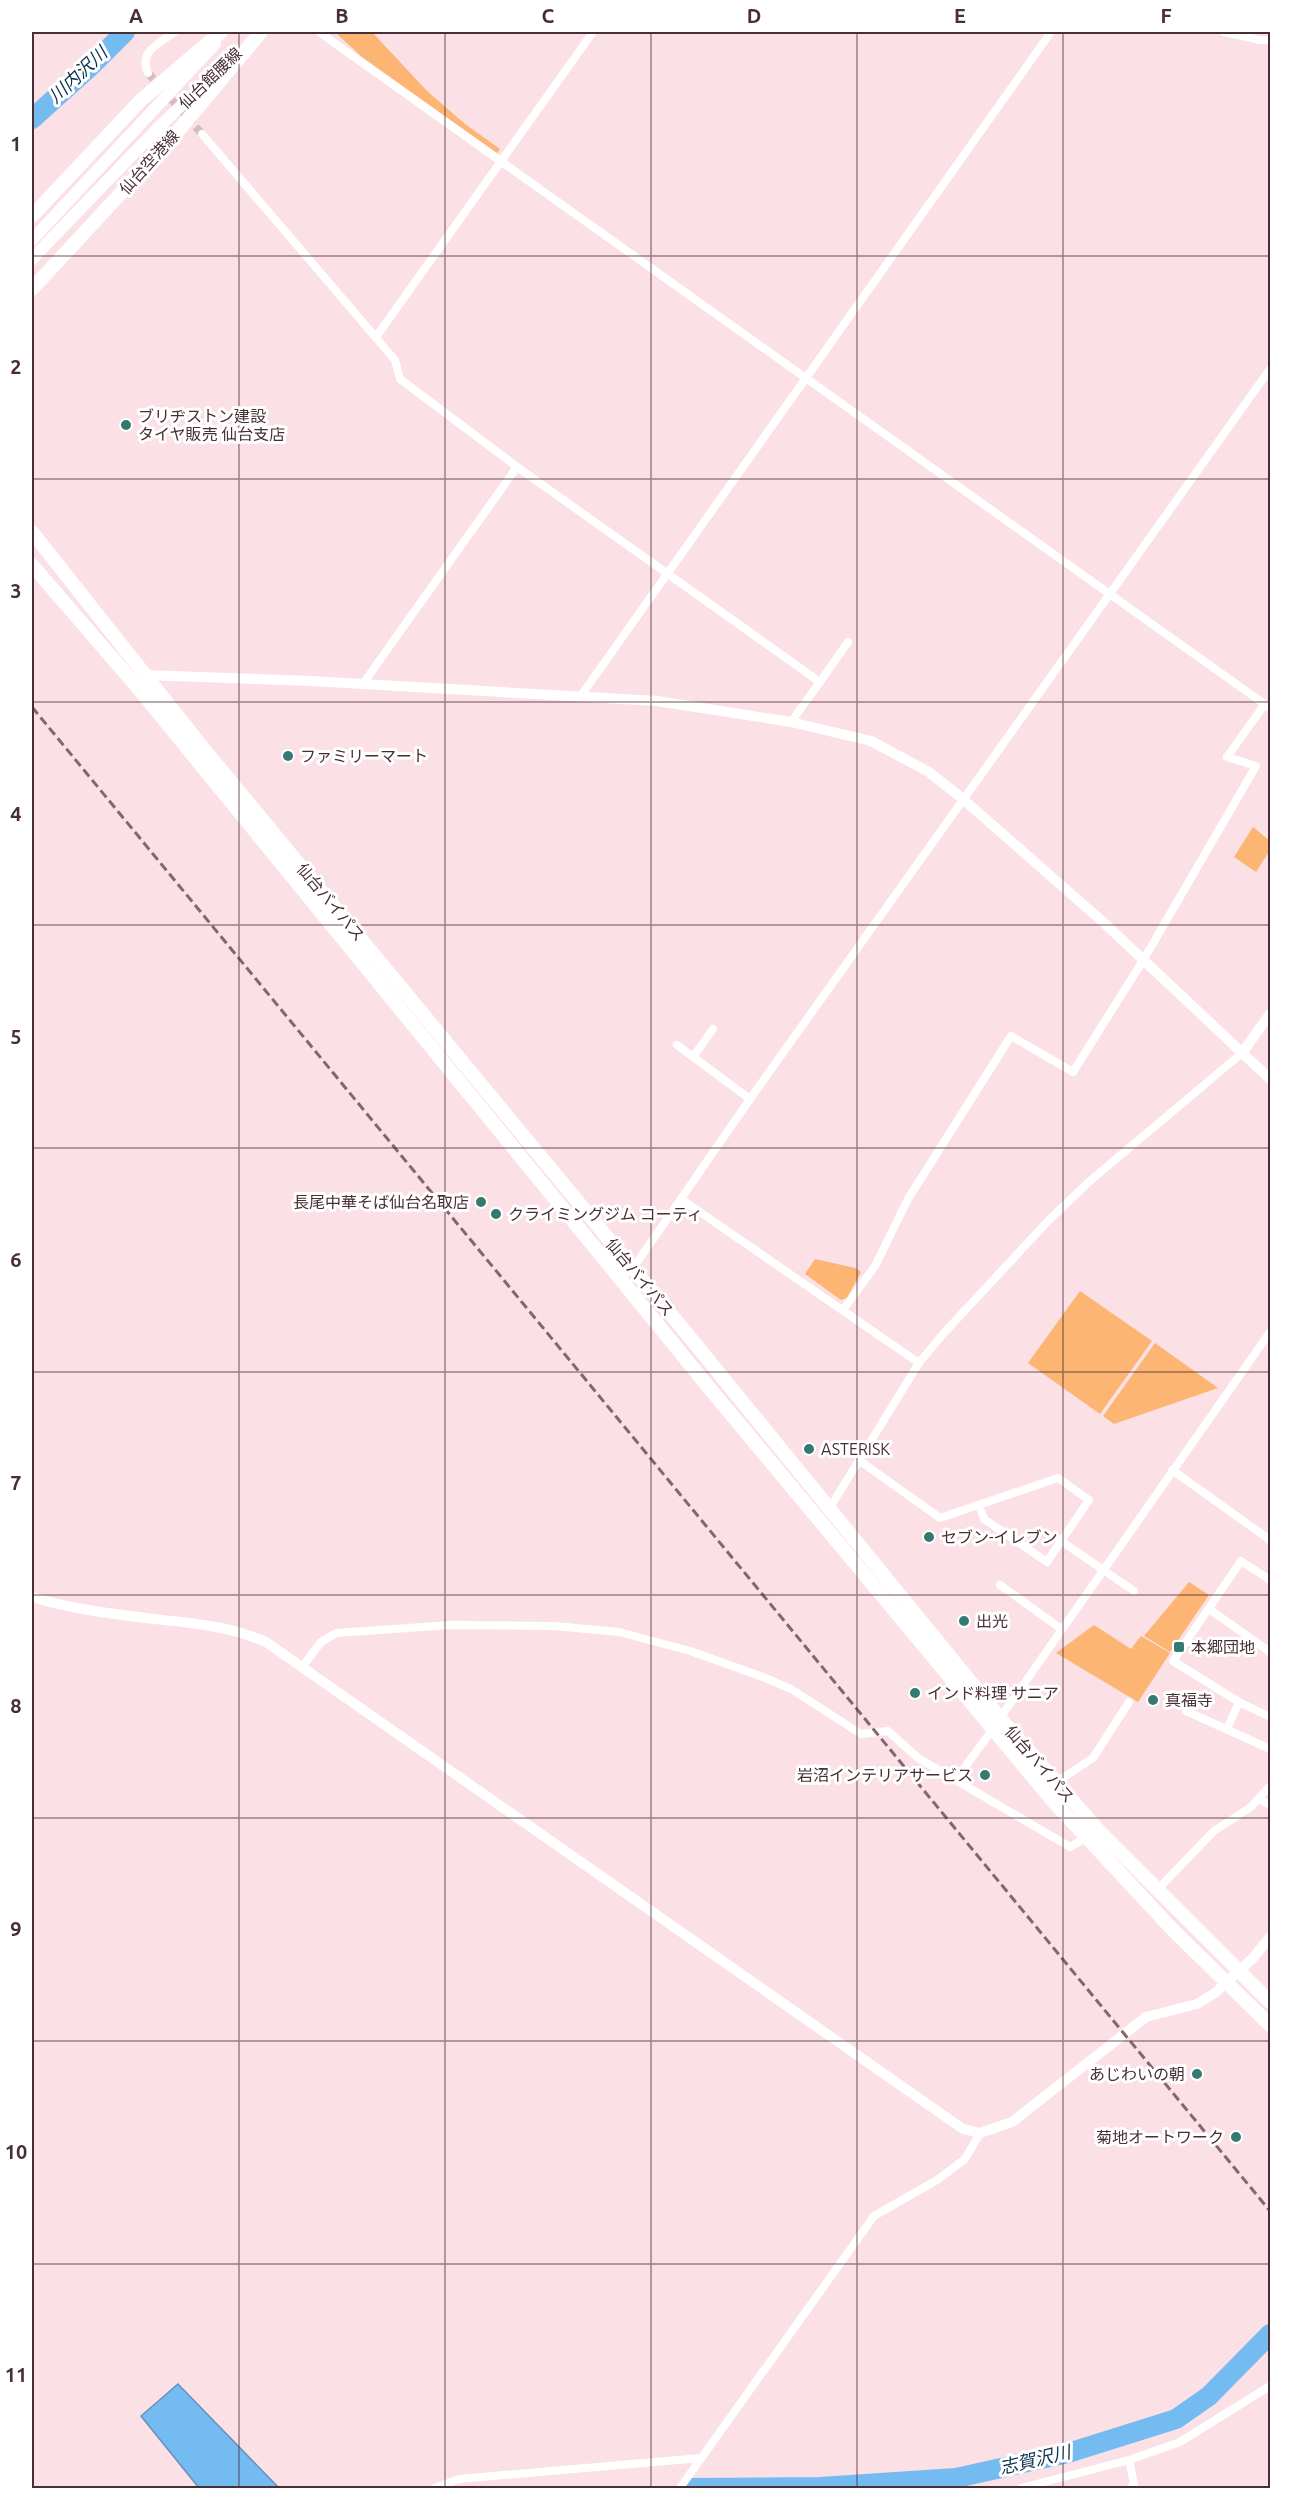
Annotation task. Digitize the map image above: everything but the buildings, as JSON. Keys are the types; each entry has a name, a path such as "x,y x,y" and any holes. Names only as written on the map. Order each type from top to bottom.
{"main road":[{"path":"32,216 141,100 221,32"},
{"name":"仙台館腰線","path":"32,240 226,32"},
{"name":"仙台館腰線","path":"33,257 160,126 260,32"},
{"name":"仙台空港線","path":"32,289 173,136 260,32"},
{"name":"仙台バイパス","path":"32,532 144,675 829,1509 1086,1838 1172,1929 1270,2025"},
{"name":"仙台バイパス","path":"32,565 140,689 621,1279 996,1723 1270,2002"}],"street":[{"path":"148,73 144,60 146,54 175,32"},
{"path":"319,32 1268,706 1227,757 1256,766 1144,959 1073,1072 1011,1036 908,1199 875,1266 843,1310"},
{"path":"376,337 593,32"},
{"path":"580,697 1051,32"},
{"path":"1224,32 1270,40"},
{"path":"202,134 395,360 400,379 517,467 820,682"},
{"path":"621,1279 632,1269 750,1099 1270,369"},
{"path":"362,685 517,467"},
{"path":"791,722 848,642"},
{"path":"144,675 657,701 791,722 871,741 929,772 964,800 1144,959 1270,1079"},
{"path":"829,1509 919,1362 991,1281 1082,1188 1242,1053 1270,1014"},
{"path":"693,1057 713,1029"},
{"path":"677,1045 750,1099"},
{"path":"681,1199 919,1362"},
{"path":"956,1779 1270,1332"},
{"path":"860,1461 940,1518 979,1505 1058,1479 1089,1500 1047,1562 984,1519 979,1505"},
{"path":"1172,1470 1270,1540"},
{"path":"1061,1541 1134,1591"},
{"path":"1270,1580 1241,1560 1173,1661 1239,1702 1270,1717"},
{"path":"1000,1585 1060,1628"},
{"path":"32,1597 87,1610 212,1624 242,1631 266,1642 963,2129 980,2133 1012,2122 1146,2017 1197,2004 1226,1982 1270,1937"},
{"path":"1209,1609 1270,1652"},
{"path":"303,1666 321,1641 336,1633 452,1625 574,1627 619,1632 690,1651 763,1677 791,1689 861,1734 888,1731 918,1758 1070,1847 1086,1838"},
{"path":"1056,1783 1093,1758 1129,1702"},
{"path":"1227,1729 1239,1702"},
{"path":"1186,1711 1270,1749"},
{"path":"1158,1889 1214,1832 1259,1799 1270,1786"},
{"path":"1259,1799 1270,1805"},
{"path":"680,2488 874,2216 937,2181 965,2159 980,2133"},
{"path":"1021,2488 1129,2460 1180,2442 1270,2386"},
{"path":"1129,2460 1134,2484 1131,2488"},
{"path":"435,2488 459,2479 699,2461"}],"shaded area":[{"path":"335,32 372,32 427,91 465,124 500,149 497,153 362,57"},
{"path":"1253,827 1270,841 1270,850 1256,872 1234,857"},
{"path":"815,1259 855,1268 861,1272 847,1298 841,1300 805,1274"},
{"path":"1080,1291 1152,1341 1100,1414 1028,1363"},
{"path":"1155,1343 1218,1388 1114,1424 1103,1416"},
{"path":"1189,1582 1209,1595 1170,1652 1144,1636"},
{"path":"1094,1625 1131,1649 1141,1636 1170,1653 1138,1702 1056,1653"}],"water":[{"path":"178,2384 279,2488 199,2488 141,2416"}],"waterway":[{"name":"川内沢川","path":"32,119 125,32"},
{"name":"志賀沢川","path":"691,2488 820,2487 956,2478 1068,2453 1176,2419 1209,2396 1270,2334"}],"tunnel":[{"path":"148,73 202,134"}],"railway":[{"path":"32,707 1270,2211"}],"place":[{"name":"ブリヂストン建設 タイヤ販売 仙台支店","path":"126,425"},
{"name":"ファミリーマート","path":"288,756"},
{"name":"長尾中華そば仙台名取店","path":"481,1202"},
{"name":"クライミングジム コーティ","path":"496,1214"},
{"name":"ASTERISK","path":"809,1449"},
{"name":"セブン-イレブン","path":"929,1537"},
{"name":"出光","path":"964,1621"},
{"name":"本郷団地","path":"1179,1647"},
{"name":"インド料理 サニア","path":"915,1693"},
{"name":"真福寺","path":"1153,1700"},
{"name":"岩沼インテリアサービス","path":"985,1775"},
{"name":"あじわいの朝","path":"1197,2074"},
{"name":"菊地オートワーク","path":"1236,2137"}]}
